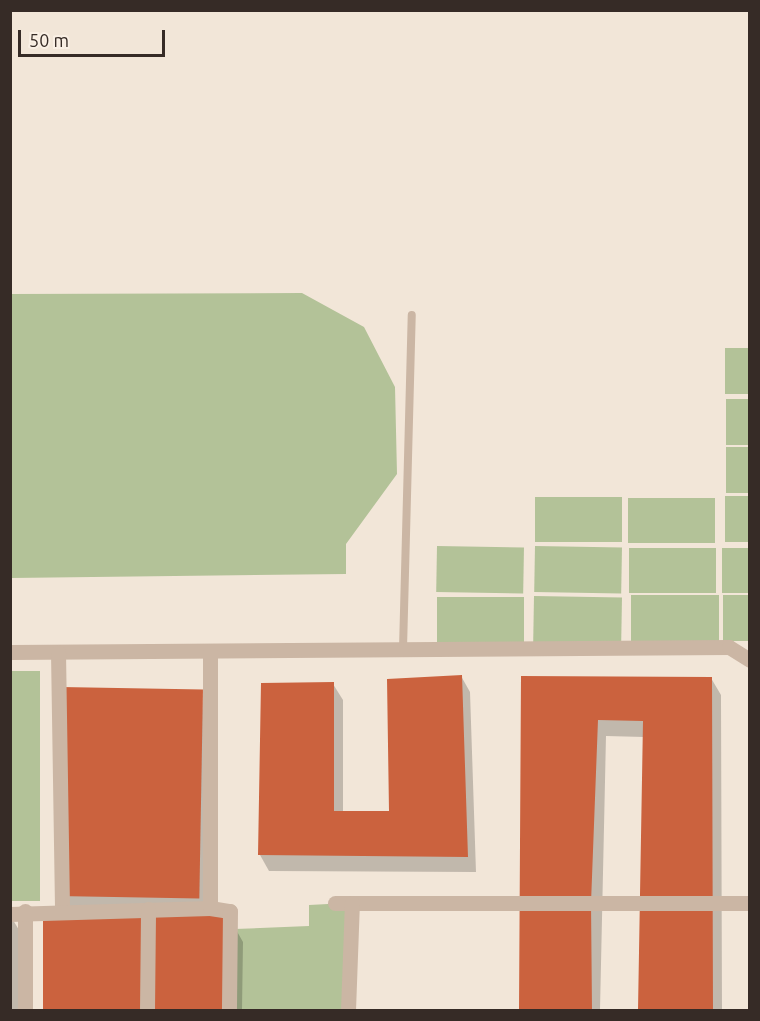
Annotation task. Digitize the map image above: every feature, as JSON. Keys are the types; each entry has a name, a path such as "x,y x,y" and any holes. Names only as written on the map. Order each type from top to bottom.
{"street":[{"path":"10,652 729,647 750,660"},
{"path":"210,651 210,908"},
{"path":"58,652 62,910"},
{"path":"335,903 750,903"},
{"path":"348,1011 352,903"},
{"path":"25,1011 18,912 210,908 230,911 229,1011"},
{"path":"147,1011 148,909"}],"lane":[{"path":"403,650 412,315"}],"green space":[{"path":"302,293 364,327 395,387 397,474 346,544 346,574 11,578 11,294"},
{"path":"725,348 749,348 749,394 725,394"},
{"path":"726,399 749,399 749,445 726,445"},
{"path":"726,447 749,447 749,493 726,493"},
{"path":"725,496 749,496 749,542 725,542"},
{"path":"535,497 622,497 622,542 535,542"},
{"path":"628,498 715,498 715,543 628,543"},
{"path":"437,546 524,548 523,594 436,592"},
{"path":"535,546 622,548 621,594 534,592"},
{"path":"629,548 716,548 716,593 629,593"},
{"path":"722,548 749,548 749,593 722,593"},
{"path":"631,595 719,595 719,641 631,641"},
{"path":"723,595 749,595 749,641 723,641"},
{"path":"534,596 622,598 621,644 533,642"},
{"path":"437,597 524,597 524,643 437,643"},
{"path":"10,671 40,671 40,901 10,901"},
{"path":"347,903 344,1010 234,1010 235,929 309,926 309,905"}],"building":[{"path":"462,675 468,857 258,855 261,683 334,682 334,811 389,811 387,679"},
{"path":"521,676 712,677 713,1010 638,1010 643,721 598,720 591,903 592,1010 519,1010"},
{"path":"61,687 203,689 199,898 57,896"},
{"path":"43,909 142,909 142,1010 43,1010"},
{"path":"152,909 226,912 223,1010 148,1010"}]}
